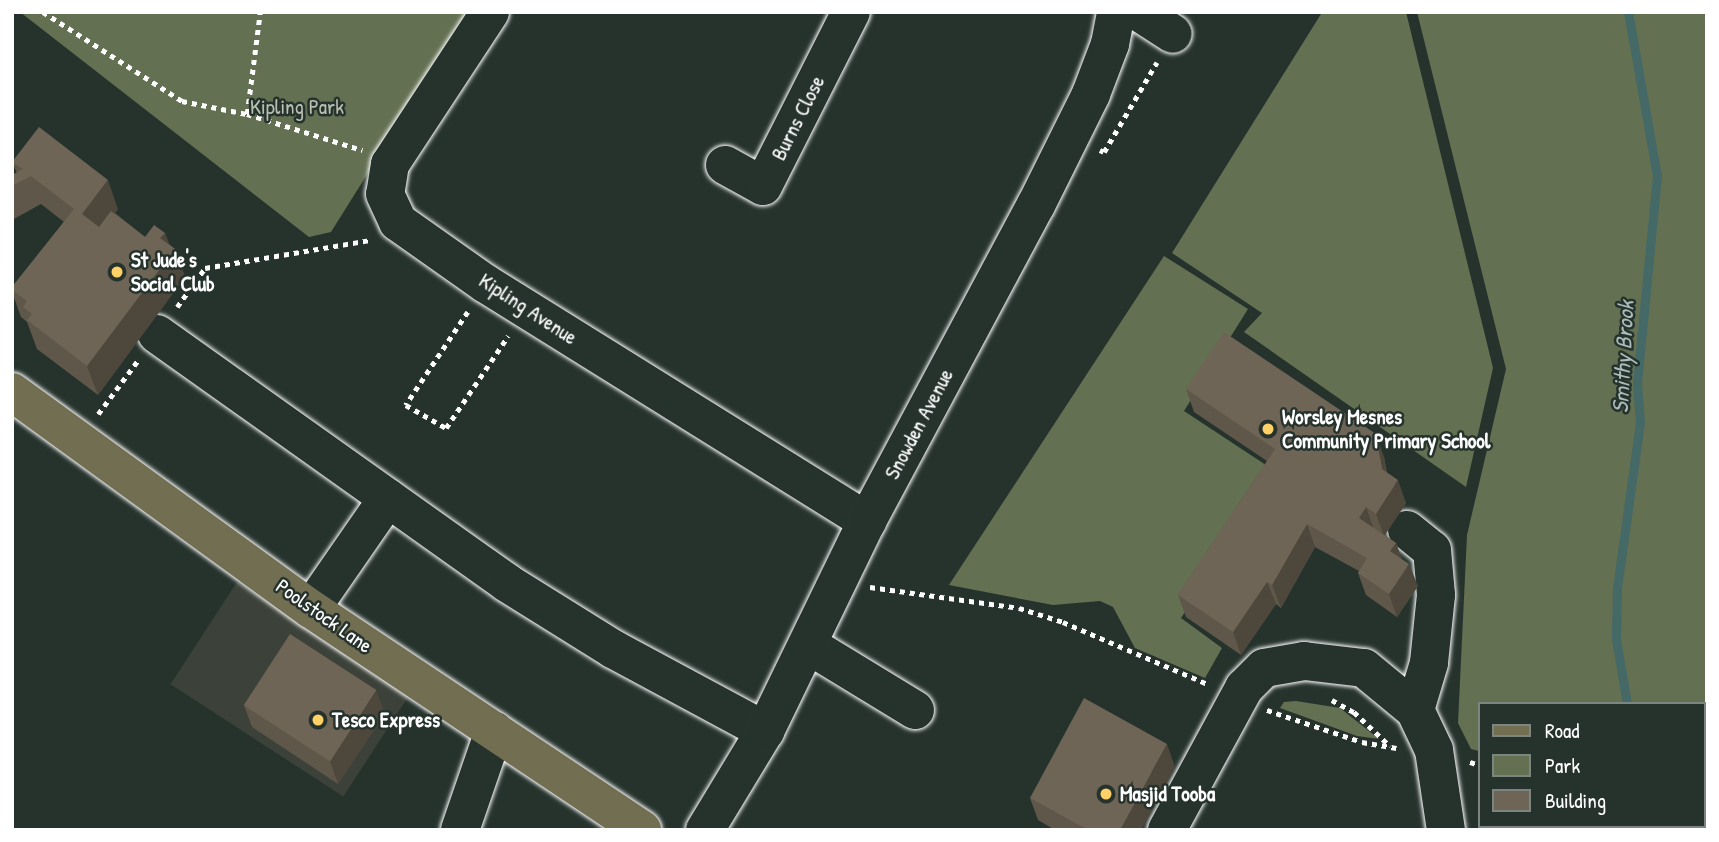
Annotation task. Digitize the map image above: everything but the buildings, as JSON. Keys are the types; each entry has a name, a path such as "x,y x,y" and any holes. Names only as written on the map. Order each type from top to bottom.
{"main road":[{"name":"Poolstock Lane","path":"12,392 312,609 642,830"}],"street":[{"name":"Kipling Avenue","path":"490,12 390,164 385,179 388,208 412,233 486,284 867,521"},
{"name":"Burns Close","path":"725,165 763,186 851,12"},
{"name":"Snowden Avenue","path":"705,830 765,731 810,646 867,521 1072,134 1111,44 1116,12"},
{"path":"1139,12 1173,34"},
{"path":"157,334 508,583 602,642 765,731"},
{"path":"312,609 388,498"},
{"path":"1407,530 1432,551 1436,595 1429,663 1415,710"},
{"path":"810,646 915,710"},
{"path":"1167,830 1264,668 1304,661 1364,668 1415,710 1438,766 1446,830"},
{"path":"460,830 494,731"}],"path":[{"path":"43,12 182,101 247,114 354,146 390,164"},
{"path":"247,114 260,12"},
{"path":"1072,134 1104,152 1173,34"},
{"path":"80,440 205,268 412,233"},
{"path":"486,284 406,405 446,428 526,309"},
{"path":"838,583 1019,608 1063,622 1159,666 1362,742 1391,747 1438,766"},
{"path":"1319,698 1354,712 1391,747"}],"shaded area":[{"path":"237,582 410,694 343,797 171,684"}],"green space":[{"name":"Kipling Park","path":"20,12 469,12 331,232 309,237"},
{"path":"1406,12 1493,368 1466,487 1244,332 1262,313 1172,253 1321,14"},
{"path":"1417,12 1707,12 1707,810 1705,702 1478,702 1478,751 1471,749 1458,723 1467,535 1506,369"},
{"path":"1164,256 1248,309 1184,411 1278,473 1181,618 1222,648 1205,678 1135,648 1113,607 1100,601 1053,605 949,585"},
{"path":"1296,701 1340,708 1379,739 1357,736 1280,708 1284,702"}],"waterway":[{"name":"Smithy Brook","path":"1627,702 1616,639 1617,588 1640,423 1637,383 1657,176 1628,12"}],"place":[{"name":"St Jude's Social Club","path":"117,272"},
{"name":"Worsley Mesnes Community Primary School","path":"1268,429"},
{"name":"Tesco Express","path":"318,720"},
{"name":"Masjid Tooba","path":"1106,794"}]}
